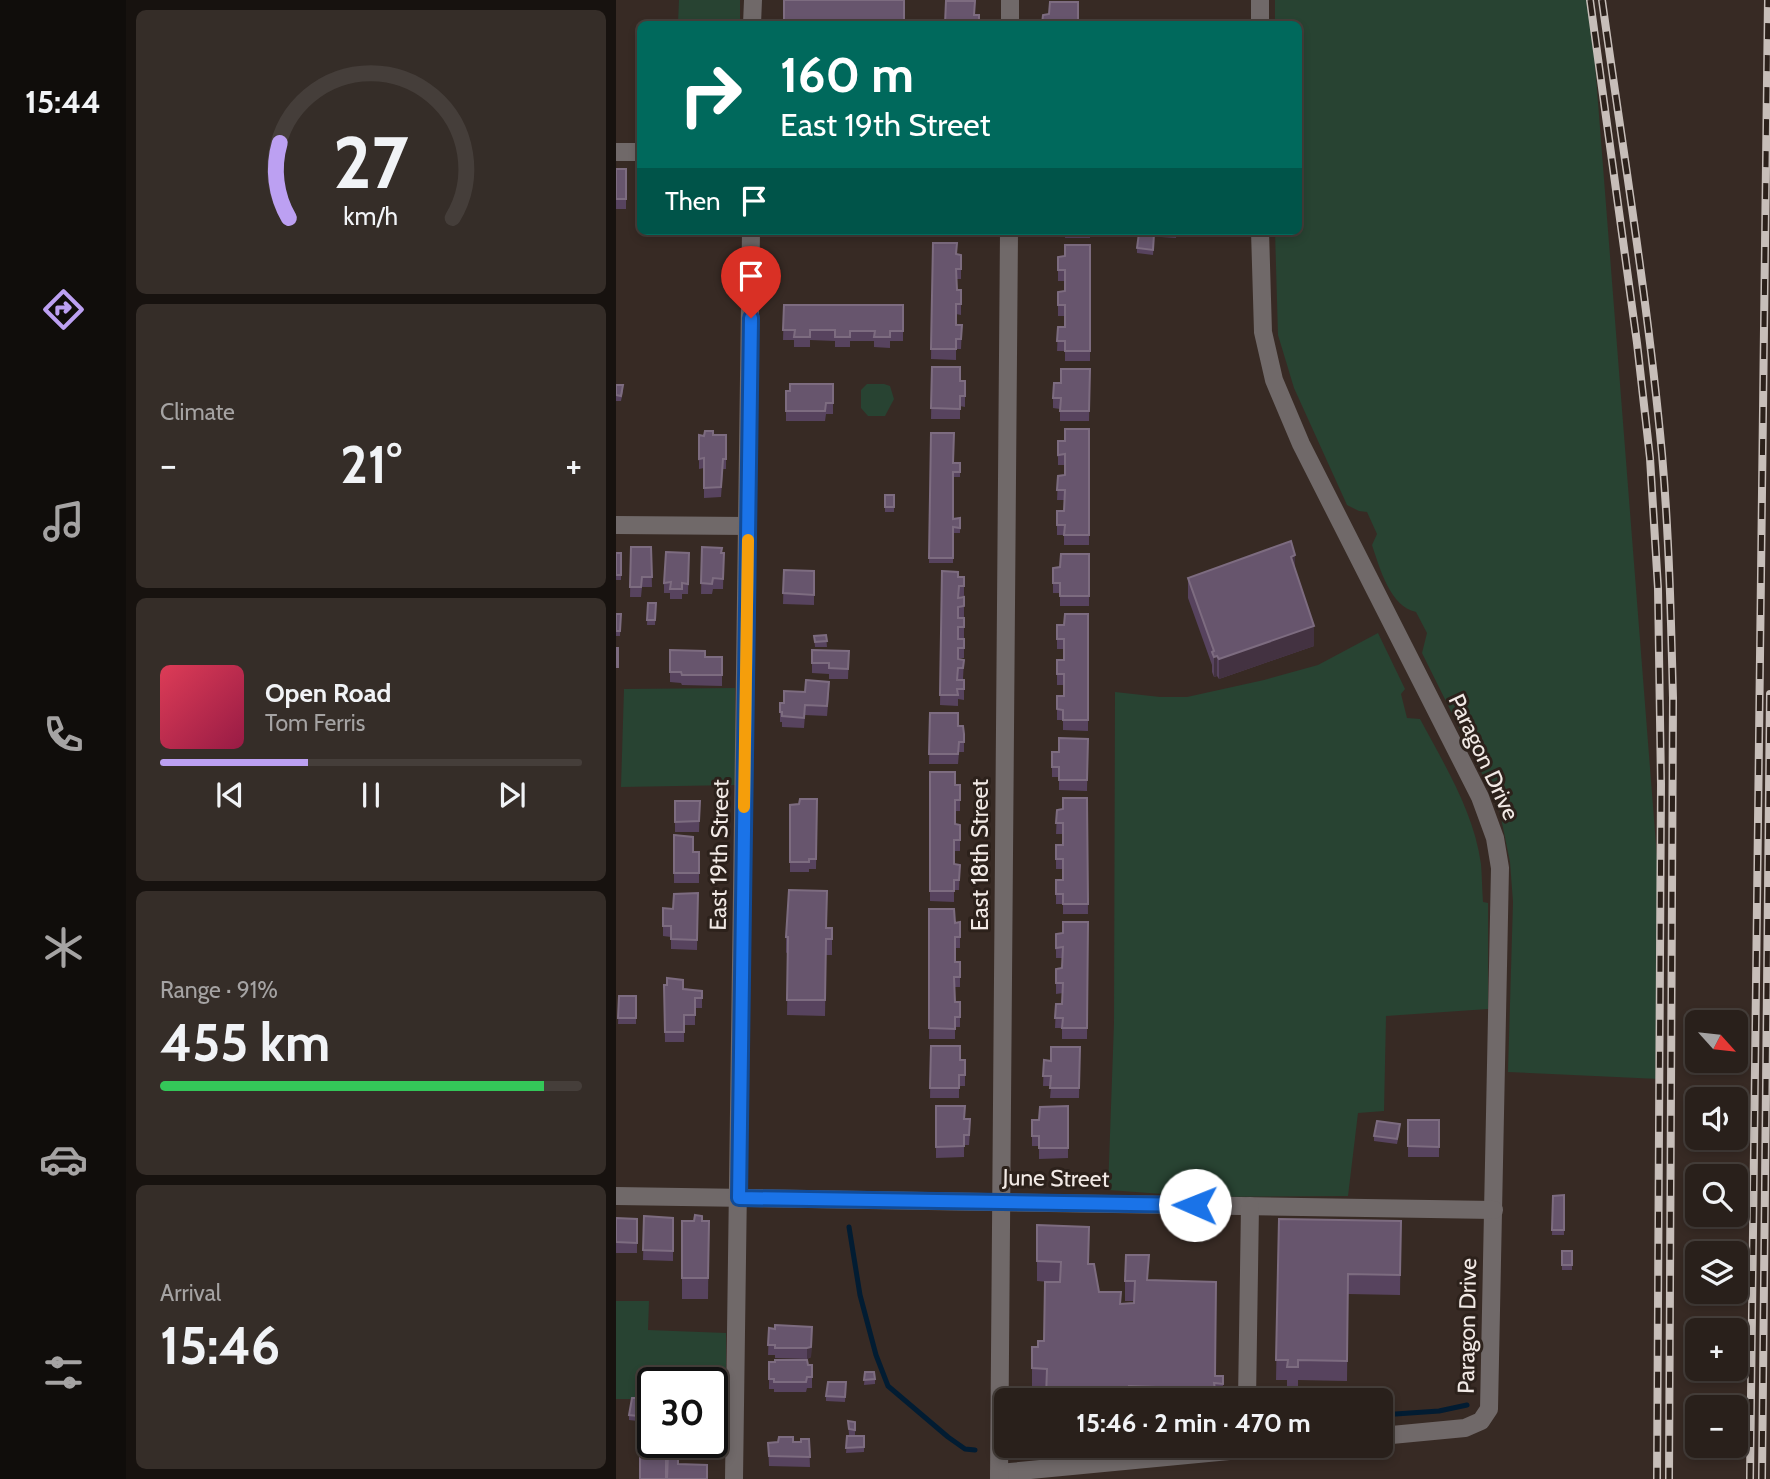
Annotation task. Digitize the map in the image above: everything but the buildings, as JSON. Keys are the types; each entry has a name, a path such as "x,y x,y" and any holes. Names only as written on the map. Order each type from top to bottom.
{"street":[{"path":"752,21 753,0"},
{"path":"1010,0 1010,21"},
{"path":"1260,0 1260,21"},
{"path":"616,152 637,152"},
{"name":"East 19th Street","path":"734,1479 751,235"},
{"name":"East 18th Street","path":"999,1476 1009,235"},
{"name":"Paragon Drive","path":"1260,235 1264,331 1274,380 1313,467 1480,797 1494,838 1501,889 1490,1403 1481,1422 1465,1428 1393,1435"},
{"path":"616,525 748,526"},
{"name":"June Street","path":"616,1196 1494,1210"},
{"path":"1247,1388 1250,1206"},
{"path":"999,1476 1153,1458"}],"green space":[{"path":"679,0 740,0 740,21 678,21"},
{"path":"1275,0 1590,0 1660,896 1659,1079 1508,1072 1513,902 1510,862 1499,808 1422,653 1427,633 1416,612 1399,602 1387,585 1372,545 1377,534 1367,512 1347,505 1294,388 1278,335 1275,235 1302,235 1302,21 1275,21"},
{"path":"867,384 890,386 894,399 885,416 868,416 861,408 861,390"},
{"path":"1378,633 1405,689 1401,694 1407,718 1420,719 1457,789 1472,826 1481,864 1483,902 1488,903 1488,1009 1386,1016 1384,1111 1358,1113 1348,1196 1204,1197 1108,1190 1114,1023 1115,692 1187,697 1264,680 1318,665"},
{"path":"735,688 735,785 621,787 624,689"},
{"path":"616,1301 649,1301 648,1330 726,1333 726,1367 637,1367 637,1399 616,1399"}],"waterway":[{"path":"849,1227 860,1295 876,1355 888,1386 948,1437 965,1449 975,1450"},
{"path":"1393,1414 1439,1411 1467,1405"}],"railway":[{"path":"1590,0 1637,343 1650,458 1658,588 1661,784 1657,1479"},
{"path":"1602,0 1650,340 1668,545 1673,698 1669,1479"},
{"path":"1750,1479 1768,0"},
{"path":"1762,1479 1770,694"}],"slow traffic":[{"path":"744,807 748,540"}],"route":[{"path":"751,318 739,1198 1195,1205"}]}
